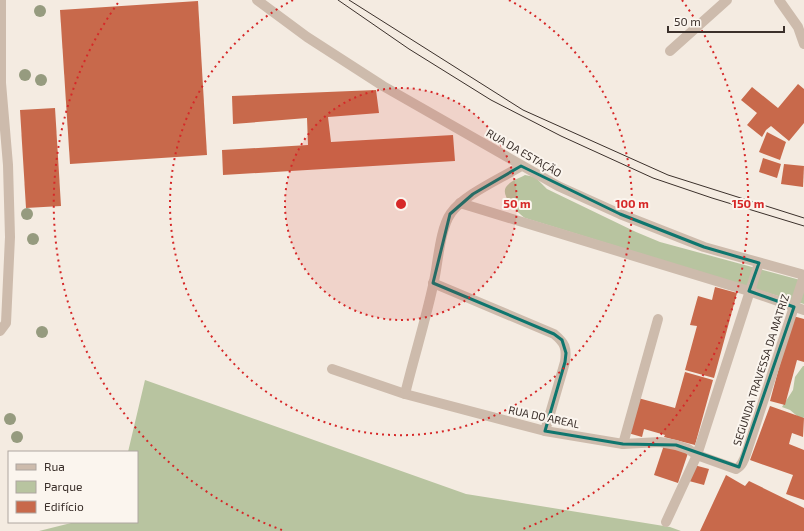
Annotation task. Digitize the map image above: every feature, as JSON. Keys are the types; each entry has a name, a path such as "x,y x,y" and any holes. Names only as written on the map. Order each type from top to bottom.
{"street":[{"path":"1,0 1,83 8,166 10,237 2,326"},
{"name":"RUA DA ESTAÇÃO","path":"257,0 307,37 383,86 558,186 657,229 704,247 804,276"},
{"path":"670,51 727,0"},
{"path":"779,0 798,27 804,44"},
{"path":"405,394 433,283 444,228 450,214 460,203 521,166"},
{"path":"460,203 749,291 804,310"},
{"path":"666,522 697,455 759,263"},
{"name":"SEGUNDA TRAVESSA DA MATRIZ","path":"736,469 740,467 746,454 804,276"},
{"path":"433,283 554,334 562,340 566,352 565,362 545,431"},
{"path":"623,444 658,319"},
{"name":"RUA DO AREAL","path":"332,369 405,394 545,431 623,444 660,442 676,445 688,449 697,455 736,469"}],"highlighted area":[{"path":"521,166 620,214 704,247 759,263 749,291 794,307 739,467 676,445 623,444 545,431 565,362 566,353 562,340 554,334 433,283 450,214 473,194"}],"green space":[{"path":"525,175 535,177 547,189 660,242 804,281 804,304 525,218 511,204 505,195 505,191 506,187 510,183"},
{"path":"803,366 804,417 802,420 790,410 782,407 793,390 795,377"},
{"path":"145,380 466,494 670,527 681,531 39,531 71,523 138,523 138,451 128,451"}],"building":[{"path":"198,1 207,155 70,164 60,10"},
{"path":"798,84 804,89 804,123 789,141 771,126 766,130 762,137 747,125 757,113 741,100 752,87 778,108"},
{"path":"376,90 379,113 328,117 331,142 453,135 455,161 223,175 222,150 308,145 307,118 233,124 232,96"},
{"path":"55,108 61,206 26,208 20,110"},
{"path":"767,132 786,142 780,160 759,152"},
{"path":"763,158 781,164 777,178 759,172"},
{"path":"784,164 804,166 803,187 781,184"},
{"path":"715,287 737,293 714,378 685,370 697,326 690,325 698,296 712,300"},
{"path":"793,316 804,319 804,362 797,360 785,405 770,401"},
{"path":"685,372 713,380 695,445 664,437 665,435 644,429 642,437 628,433 638,398 675,408"},
{"path":"770,406 804,418 803,437 792,433 789,444 804,450 804,500 786,494 793,475 750,460"},
{"path":"664,445 688,453 678,483 654,475"},
{"path":"694,465 709,469 704,485 689,481"},
{"path":"726,475 745,486 749,481 804,508 804,531 700,531"}],"tram line":[{"path":"338,0 409,49 491,100 561,136 653,178 804,226"},
{"path":"349,0 523,110 668,175 804,218"}]}
